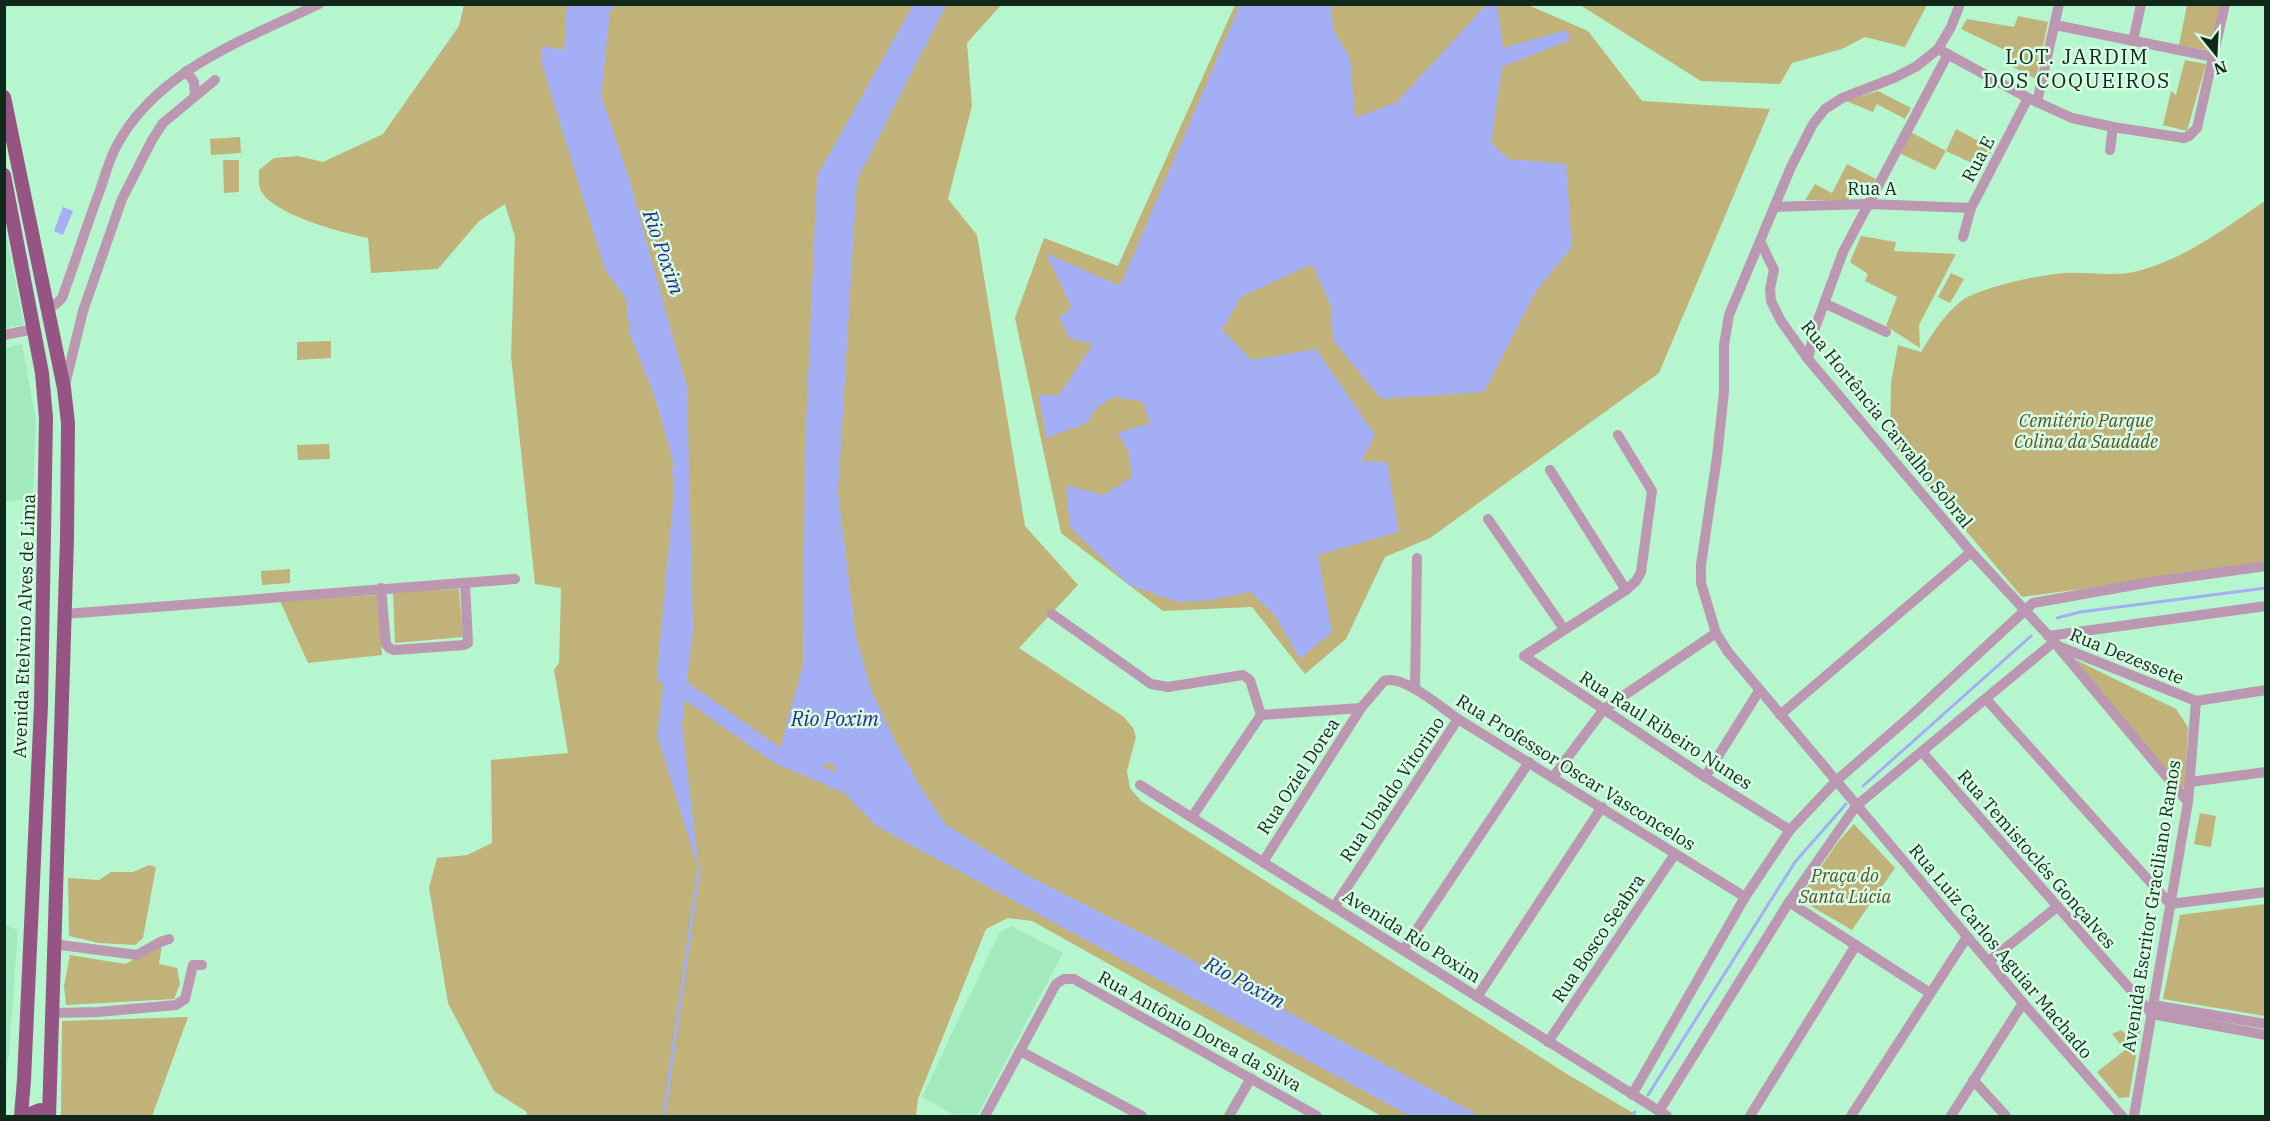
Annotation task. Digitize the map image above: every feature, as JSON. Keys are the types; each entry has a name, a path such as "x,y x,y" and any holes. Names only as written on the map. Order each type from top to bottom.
{"main road":[{"path":"4,97 64,388 68,423 65,614 49,1116"},
{"name":"Avenida Etelvino Alves de Lima","path":"4,175 42,373 46,418 45,548 36,842 23,1116"},
{"path":"24,1080 35,1091 44,1089 50,1081"},
{"path":"23,1116 40,1110 49,1116"}],"street":[{"path":"47,306 56,304 62,298 116,147 148,104 186,71 233,45 319,4"},
{"path":"1808,359 1824,303 1843,252 1943,52 1960,4"},
{"name":"Rua E","path":"1963,237 1971,208 2033,100 2059,4"},
{"path":"2133,41 2141,4"},
{"path":"1943,52 2033,100 2083,121 2177,137 2189,136 2197,128 2225,4"},
{"path":"2055,25 2214,57"},
{"path":"1553,777 1604,709 1716,633 1701,584 1701,565 1717,457 1724,392 1724,345 1729,315 1774,207 1813,124 1825,109 1842,98 1909,70 1943,52"},
{"path":"186,71 194,82 195,96"},
{"path":"64,388 83,311 122,199 163,123 215,80"},
{"path":"2110,150 2113,127"},
{"name":"Rua A","path":"1774,207 1868,204 1971,208"},
{"name":"Rua Hortência Carvalho Sobral","path":"1760,241 1774,270 1770,289 1771,301 1781,321 1808,359 1971,552 2025,610"},
{"path":"1824,303 1886,332"},
{"path":"4,335 34,329"},
{"path":"1488,519 1564,629 1626,590 1636,581 1644,562 1652,491 1618,435"},
{"path":"1550,470 1626,590"},
{"path":"1780,715 1971,552"},
{"path":"1415,689 1417,558"},
{"path":"1632,1095 1745,897 1790,830 1836,781 1913,714 2033,603 2151,582 2265,566"},
{"path":"65,614 515,579"},
{"path":"381,588 386,644 394,655 468,643 465,583"},
{"path":"1663,1114 1789,902 1856,806 2053,642 2265,606"},
{"name":"Rua Dezessete","path":"2025,610 2053,642 2196,701"},
{"path":"1052,614 1151,684 1168,687 1243,675 1252,685 1261,715"},
{"name":"Rua Raul Ribeiro Nunes","path":"1564,629 1524,656 1705,777 1790,830"},
{"name":"Rua Luiz Carlos Aguiar Machado","path":"1716,633 1759,691 1966,937 2122,1116"},
{"path":"2053,642 2188,802"},
{"name":"Rua Professor Oscar Vasconcelos","path":"1389,679 1401,681 1415,689 1458,719 1745,897"},
{"name":"Rua Oziel Dorea","path":"1263,862 1361,708 1384,681 1389,679"},
{"path":"2196,701 2265,690"},
{"path":"1705,777 1759,691"},
{"path":"1986,699 2170,904 2265,892"},
{"name":"Avenida Escritor Graciliano Ramos","path":"2134,1116 2188,802 2196,701"},
{"path":"1261,715 1361,708"},
{"path":"1192,817 1261,715"},
{"name":"Rua Ubaldo Vitorino","path":"1334,907 1458,719"},
{"name":"Rua Temistoclés Gonçalves","path":"1922,752 2057,907 2152,1010"},
{"path":"1403,950 1529,762"},
{"path":"2190,782 2261,770"},
{"name":"Avenida Rio Poxim","path":"1140,784 1663,1114"},
{"path":"1477,997 1602,807"},
{"name":"Rua Bosco Seabra","path":"1548,1042 1675,854"},
{"path":"1789,902 1930,993"},
{"path":"1989,961 2057,907"},
{"path":"1851,1116 1966,937"},
{"path":"53,944 137,955 169,939"},
{"path":"1750,1116 1856,945"},
{"path":"53,1013 98,1012 176,1005 185,999 193,965 202,965"},
{"name":"Rua Antônio Dorea da Silva","path":"1020,1051 1056,984 1064,979 1074,979 1317,1116"},
{"path":"1951,1116 2023,1003"},
{"path":"2152,1010 2265,1024"},
{"path":"2152,1010 2265,1035"},
{"path":"985,1116 1020,1051 1142,1116"},
{"path":"1229,1116 1251,1078"},
{"path":"1973,1080 2006,1116"}],"shaded area":[{"path":"4,224 24,325 5,328 4,328"},
{"path":"22,344 36,421 33,498 5,502 5,348"},
{"path":"5,925 18,930 9,1054 5,1074"},
{"path":"1011,926 1063,953 977,1116 956,1116 922,1097 999,933"}],"green space":[{"path":"464,5 1001,5 967,43 972,106 948,199 977,235 1025,526 1078,585 1019,648 1124,717 1133,728 1136,737 1127,771 1130,788 1141,801 1567,1074 1638,1116 1381,1116 1032,921 1008,918 986,929 918,1099 916,1116 526,1116 527,1112 494,1091 448,1003 429,888 437,858 467,855 492,843 491,760 568,753 554,670 559,663 561,588 535,584 511,356 515,237 505,204 479,221 438,269 371,273 368,238 325,227 291,214 266,197 260,188 259,181 259,170 274,158 298,156 323,162 383,134 459,26"},
{"path":"1235,5 1528,5 1588,31 1642,101 1770,109 1659,373 1430,538 1385,557 1346,639 1305,674 1252,607 1163,611 1061,533 1015,318 1044,238 1118,266"},
{"path":"1580,5 1927,5 1905,47 1865,37 1842,49 1792,63 1780,84 1701,81"},
{"path":"2187,5 2221,5 2213,51 2179,45"},
{"path":"2018,16 2048,22 2036,79 2005,63 2009,52 1961,29 1967,19 2014,27"},
{"path":"2185,60 2206,64 2187,131 2163,125 2171,91 2176,95"},
{"path":"1878,91 1911,108 1905,119 1877,104 1873,112 1846,101"},
{"path":"1956,129 1993,149 1983,168 1946,151"},
{"path":"1909,131 1946,151 1935,170 1899,153"},
{"path":"240,137 241,153 211,155 210,139"},
{"path":"223,160 239,160 239,192 224,193"},
{"path":"1847,164 1876,179 1870,188 1856,181 1848,200 1805,200 1815,184 1832,193"},
{"name":"Cemitério Parque Colina da Saudade","path":"2265,201 2265,564 2022,597 1890,441 1891,383 1898,345 1921,352 1954,307 1968,297 1995,287 2055,274 2120,274 2156,265 2205,241"},
{"path":"1861,236 1896,242 1894,251 1956,254 1919,325 1920,348 1886,326 1897,297 1865,281 1868,274 1850,262"},
{"path":"1951,273 1964,279 1950,303 1938,297"},
{"path":"331,341 331,358 297,360 297,342"},
{"path":"329,444 330,459 298,460 297,445"},
{"path":"290,569 290,583 262,585 261,571"},
{"path":"459,589 463,637 395,643 393,592"},
{"path":"379,595 382,655 308,663 280,601"},
{"path":"2070,657 2176,709 2188,727 2185,786 2181,789"},
{"path":"2200,813 2216,816 2211,847 2194,844"},
{"name":"Praça do Santa Lúcia","path":"1854,824 1895,868 1852,930 1799,899 1838,842"},
{"path":"149,865 156,867 143,938 135,945 99,943 69,936 68,878 99,880 111,872 133,872"},
{"path":"2265,904 2265,1016 2163,999 2180,915"},
{"path":"162,945 159,964 177,968 180,984 174,999 66,1005 64,986 70,955 125,964"},
{"path":"188,1017 152,1116 61,1116 62,1021"},
{"path":"2141,1027 2129,1097 2119,1098 2097,1072 2125,1050 2112,1034 2121,1030 2128,1036"}],"water":[{"name":"Rio Poxim","path":"567,5 617,5 610,11 601,95 628,175 687,387 693,630 682,725 699,871 657,735 674,601 682,492 655,398 630,334 626,299 605,269 541,61 541,46 564,50"},
{"name":"Rio Poxim","path":"913,5 946,5 857,180 838,493 856,637 872,692 895,741 920,786 945,824 1028,876 1159,942 1480,1116 1410,1116 878,827 849,799 832,762 810,770 778,756 803,664 805,447 817,176"},
{"path":"1240,5 1331,5 1333,29 1350,58 1355,118 1397,102 1486,5 1497,5 1503,48 1567,30 1570,40 1502,67 1491,143 1508,159 1566,164 1572,247 1536,291 1484,392 1381,399 1333,340 1331,307 1312,264 1241,297 1222,330 1252,360 1316,349 1375,435 1362,461 1387,462 1399,532 1318,555 1332,632 1300,659 1274,614 1250,592 1212,600 1177,602 1129,585 1070,527 1066,485 1104,495 1132,477 1129,453 1118,433 1150,423 1143,402 1114,397 1096,408 1087,423 1046,438 1039,395 1059,395 1093,344 1069,338 1059,317 1072,308 1046,253 1120,286"},
{"path":"63,207 73,211 63,235 54,231"}],"waterway":[{"name":"Rio Poxim","path":"680,470 682,492 665,676 778,756 862,792"},
{"path":"2057,618 2080,612 2266,588"},
{"path":"1863,786 2031,636"},
{"path":"1648,1095 1795,862 1846,804"},
{"path":"664,1116 699,869"},
{"path":"1631,1116 1635,1112"}],"district":[{"name":"LOT. JARDIM DOS COQUEIROS","path":"2077,68"}]}
